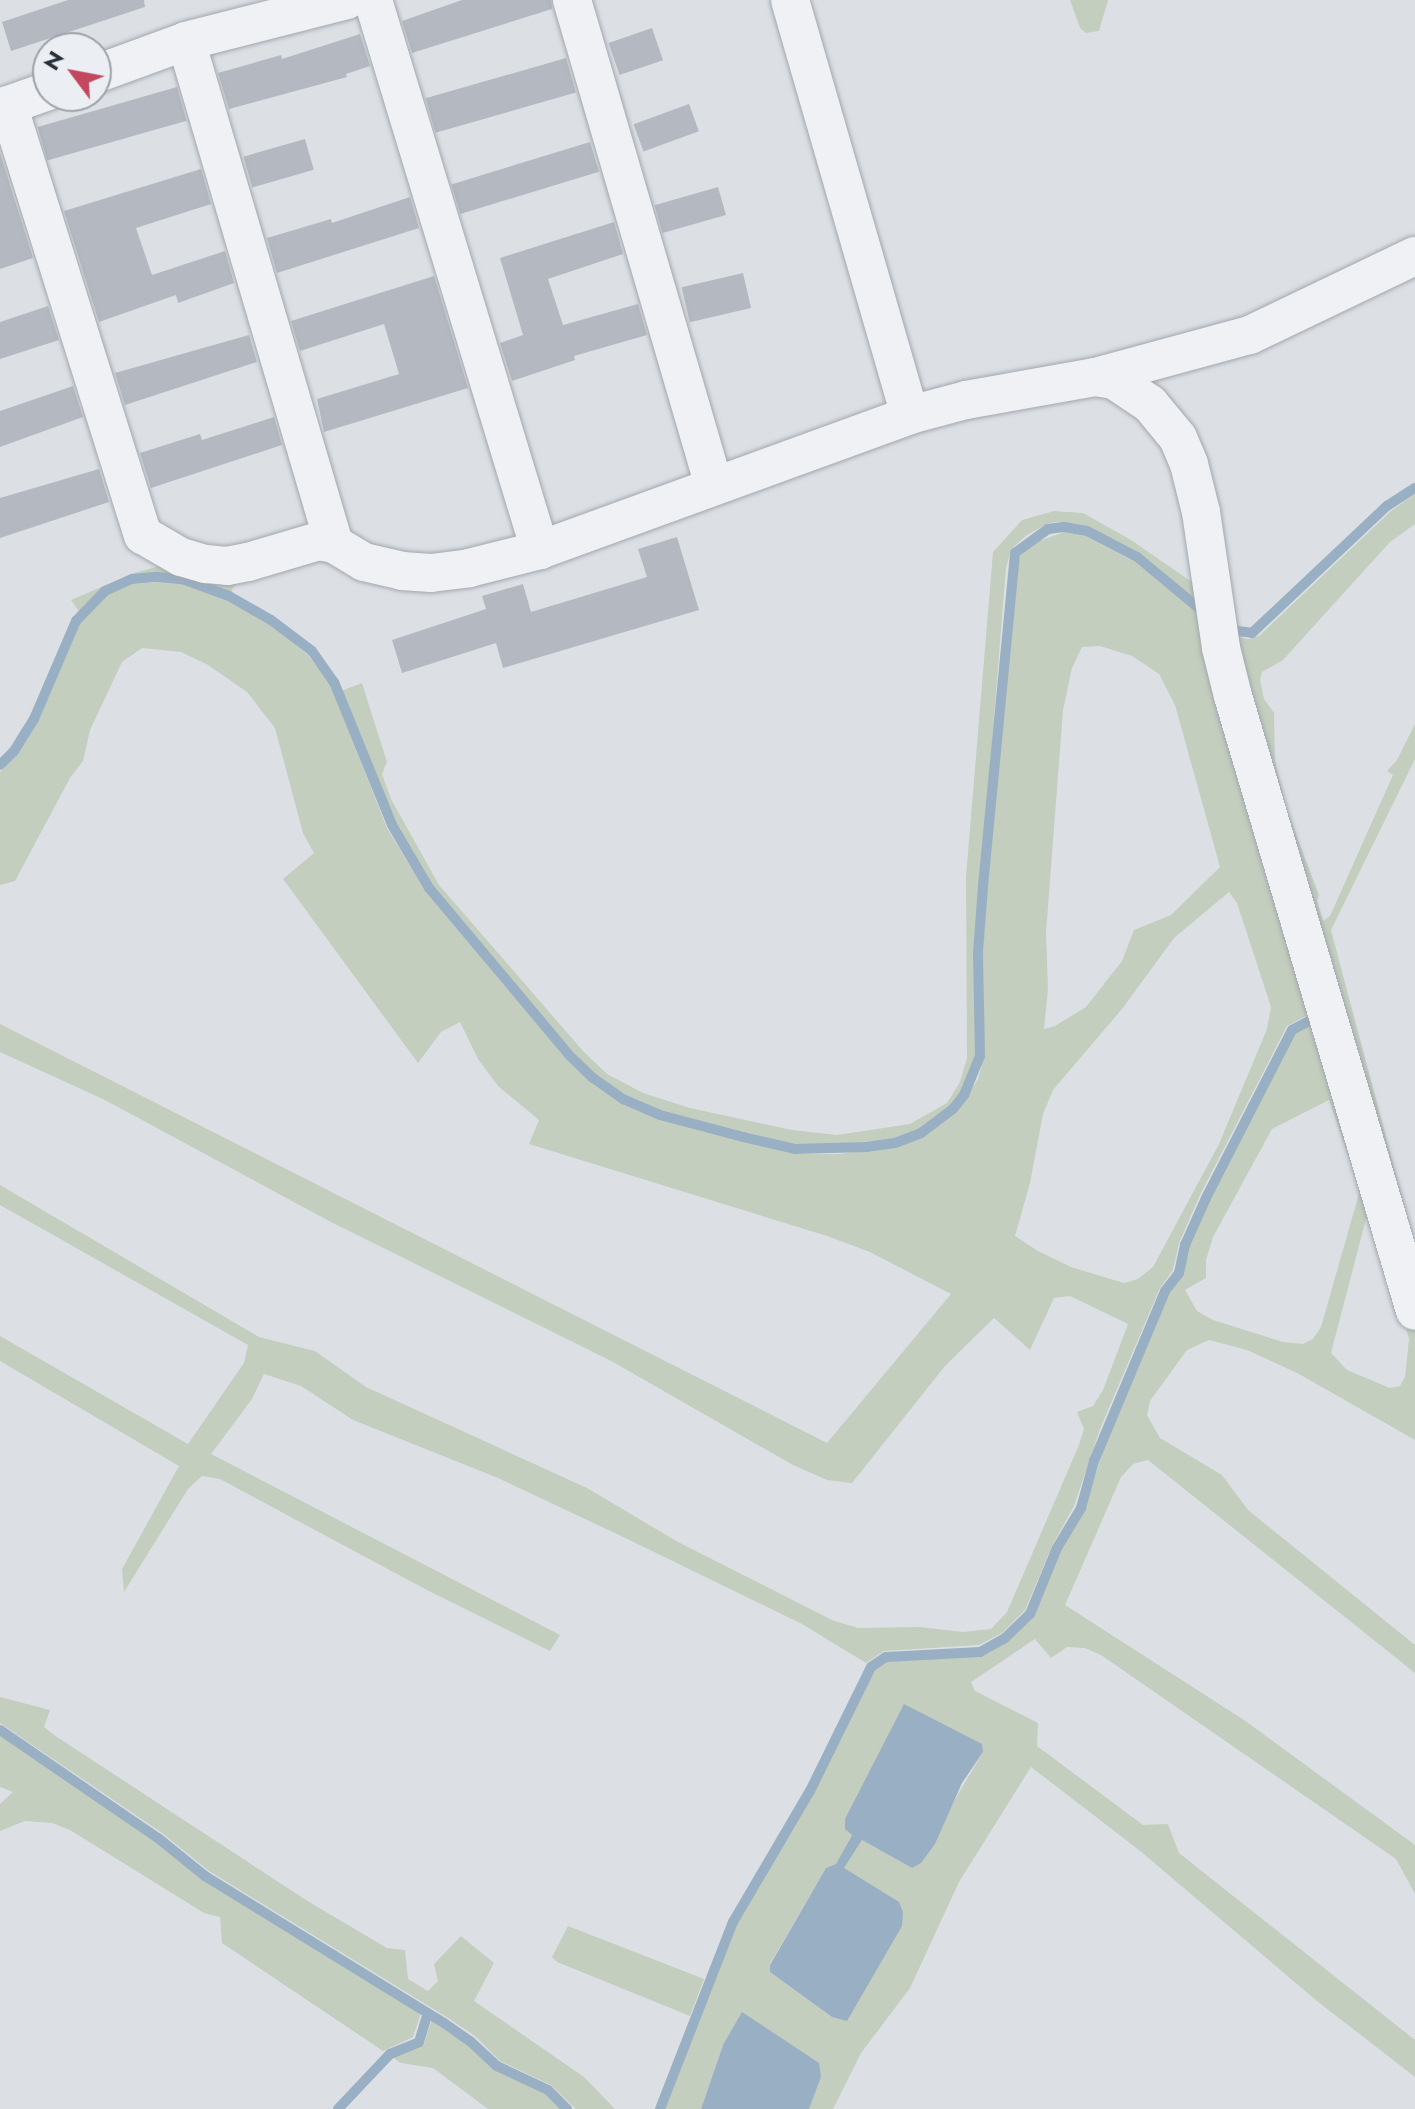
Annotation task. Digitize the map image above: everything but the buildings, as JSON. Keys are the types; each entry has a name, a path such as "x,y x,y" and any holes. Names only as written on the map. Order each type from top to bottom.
{"street":[{"path":"112,68 186,41 347,0"},
{"path":"373,0 540,550"},
{"path":"572,0 714,486"},
{"path":"790,0 910,415"},
{"path":"186,41 334,544"},
{"path":"32,96 4,106 143,535 181,557 227,566 319,541 334,544 364,562 402,571 431,573 540,550 910,415 966,400 1095,377 1250,335 1415,256"},
{"path":"1095,377 1114,380 1150,404 1178,438 1189,464 1230,684 1415,1311"}],"green space":[{"path":"1070,0 1108,0 1099,31 1086,33 1080,28"},
{"path":"1415,494 1415,524 1390,542 1283,660 1262,672 1260,680 1264,699 1274,713 1275,761 1286,808 1319,895 1317,901 1323,921 1330,916 1393,775 1387,771 1397,760 1415,724 1415,759 1331,930 1415,1246 1225,634 1248,639 1259,636 1391,511"},
{"path":"1054,511 1083,513 1131,540 1202,589 1203,606 1137,552 1087,527 1056,522 1047,524 1011,549 1006,568 977,928 976,1057 965,1088 951,1106 922,1129 899,1139 797,1147 660,1113 625,1097 591,1073 430,886 394,825 341,691 362,683 387,762 382,774 391,799 439,885 583,1051 607,1074 643,1093 690,1108 792,1130 837,1135 910,1124 947,1103 960,1082 967,1058 966,877 993,552 1022,520"},
{"path":"1064,532 1085,536 1135,562 1198,613 1415,1329 1415,1440 1299,1374 1247,1350 1209,1340 1187,1350 1150,1401 1147,1415 1160,1438 1222,1475 1248,1510 1415,1645 1415,1673 1148,1460 1133,1464 1121,1477 1065,1605 1244,1720 1415,1845 1415,1894 1396,1859 1101,1655 1085,1648 1067,1647 1051,1658 1035,1639 971,1682 975,1691 1038,1723 1037,1746 1143,1825 1168,1824 1179,1853 1415,2040 1415,2077 1317,2001 1139,1850 1031,1767 959,1882 910,1988 861,2053 833,2109 809,2109 821,2077 723,2045 701,2109 664,2109 737,1924 813,1793 874,1670 887,1661 982,1655 1008,1641 1033,1616 1060,1550 1084,1510 1109,1433 1169,1293 1182,1275 1188,1246 1209,1200 1295,1033 1311,1025 1312,1020 1306,1016 1287,1026 1200,1195 1179,1243 1173,1270 1160,1288 1100,1429 1074,1506 1052,1546 1025,1610 1002,1633 979,1645 884,1651 866,1663 802,1624 619,1535 498,1478 353,1420 301,1386 264,1374 252,1399 211,1454 560,1635 550,1651 423,1588 220,1479 202,1476 188,1489 124,1592 122,1569 179,1466 0,1361 0,1336 188,1444 244,1363 248,1345 0,1205 0,1185 259,1337 315,1351 366,1387 587,1488 678,1542 832,1620 858,1628 920,1627 963,1632 991,1629 1007,1612 1079,1445 1084,1429 1077,1412 1093,1406 1103,1390 1128,1324 1070,1296 1054,1298 1030,1350 994,1318 945,1366 852,1483 827,1480 793,1465 613,1362 329,1221 105,1100 0,1052 0,1024 827,1443 951,1294 870,1252 827,1236 529,1144 539,1120 498,1086 478,1059 460,1022 441,1032 418,1063 283,879 314,853 303,833 275,728 247,692 208,665 181,652 142,648 122,662 90,730 83,761 70,778 15,881 0,885 0,772 18,754 38,722 80,624 107,595 133,584 157,582 181,584 227,600 269,624 308,655 330,684 387,828 425,891 565,1058 590,1082 621,1103 658,1119 795,1154 838,1154 895,1147 923,1137 956,1113 978,1079 984,1057 983,953 987,886 1016,572 1020,556 1034,543","holes":["1100,646 1132,656 1159,674 1175,705 1220,867 1171,915 1134,930 1122,961 1086,1007 1055,1026 1044,1029 1048,989 1046,933 1063,710 1072,668 1082,647","1229,892 1237,903 1271,1007 1267,1029 1219,1144 1153,1267 1138,1279 1124,1283 1071,1267 1015,1236 1030,1183 1043,1114 1053,1090 1122,1009 1174,938","1329,1100 1360,1190 1321,1327 1313,1339 1303,1344 1283,1342 1213,1320 1197,1311 1185,1290 1206,1278 1206,1260 1213,1237 1272,1129","1373,1211 1409,1339 1405,1377 1400,1386 1390,1388 1347,1370 1331,1353 1366,1219","983,1752 947,1813 935,1844 912,1868 862,1840 843,1869 856,1877 832,2017 770,1972 770,1964 826,1868 836,1865 852,1834"]},
{"path":"183,560 245,569 230,593 163,574 127,579 101,592 80,613 71,600 134,573"},
{"path":"0,1697 50,1710 44,1727 54,1735 309,1902 387,1948 405,1950 408,1979 428,1991 438,1981 434,1964 461,1936 494,1963 474,2001 584,2077 615,2109 576,2109 551,2085 500,2061 475,2036 448,2018 209,1871 162,1833 0,1723"},
{"path":"0,1735 156,1841 203,1879 421,2013 413,2037 383,2051 222,1943 220,1917 204,1913 70,1830 52,1823 25,1821 0,1831 0,1804 13,1792 0,1787"},
{"path":"568,1926 704,1979 690,2016 557,1962 552,1957"},
{"path":"432,2019 469,2044 495,2069 546,2093 562,2109 488,2109 433,2068 401,2063 392,2057 424,2044"}],"water":[{"path":"904,1704 982,1744 983,1752 962,1783 935,1844 921,1863 912,1868 862,1840 844,1868 899,1902 903,1912 902,1926 847,2021 832,2017 770,1972 770,1965 826,1868 836,1864 852,1835 845,1829 845,1819"},
{"path":"742,2012 819,2063 821,2077 809,2109 701,2109 723,2045"}],"waterway":[{"path":"1229,630 1252,633 1387,506 1415,488"},
{"path":"0,765 14,751 34,719 76,621 105,591 132,579 157,577 182,579 229,596 271,620 312,651 334,682 392,825 429,888 569,1055 593,1078 623,1099 660,1115 743,1137 795,1149 866,1147 895,1143 921,1133 953,1109 964,1095 980,1056 978,953 1015,553 1048,529 1064,527 1087,531 1137,557 1201,610"},
{"path":"660,2109 733,1922 810,1791 871,1667 886,1657 980,1652 1005,1638 1030,1614 1057,1548 1081,1508 1094,1461 1165,1291 1179,1273 1185,1245 1206,1198 1292,1030 1309,1021"},
{"path":"0,1730 158,1838 205,1876 444,2023 470,2041 497,2066 548,2090 567,2109"},
{"path":"338,2109 390,2054 419,2042 428,2013"}]}
